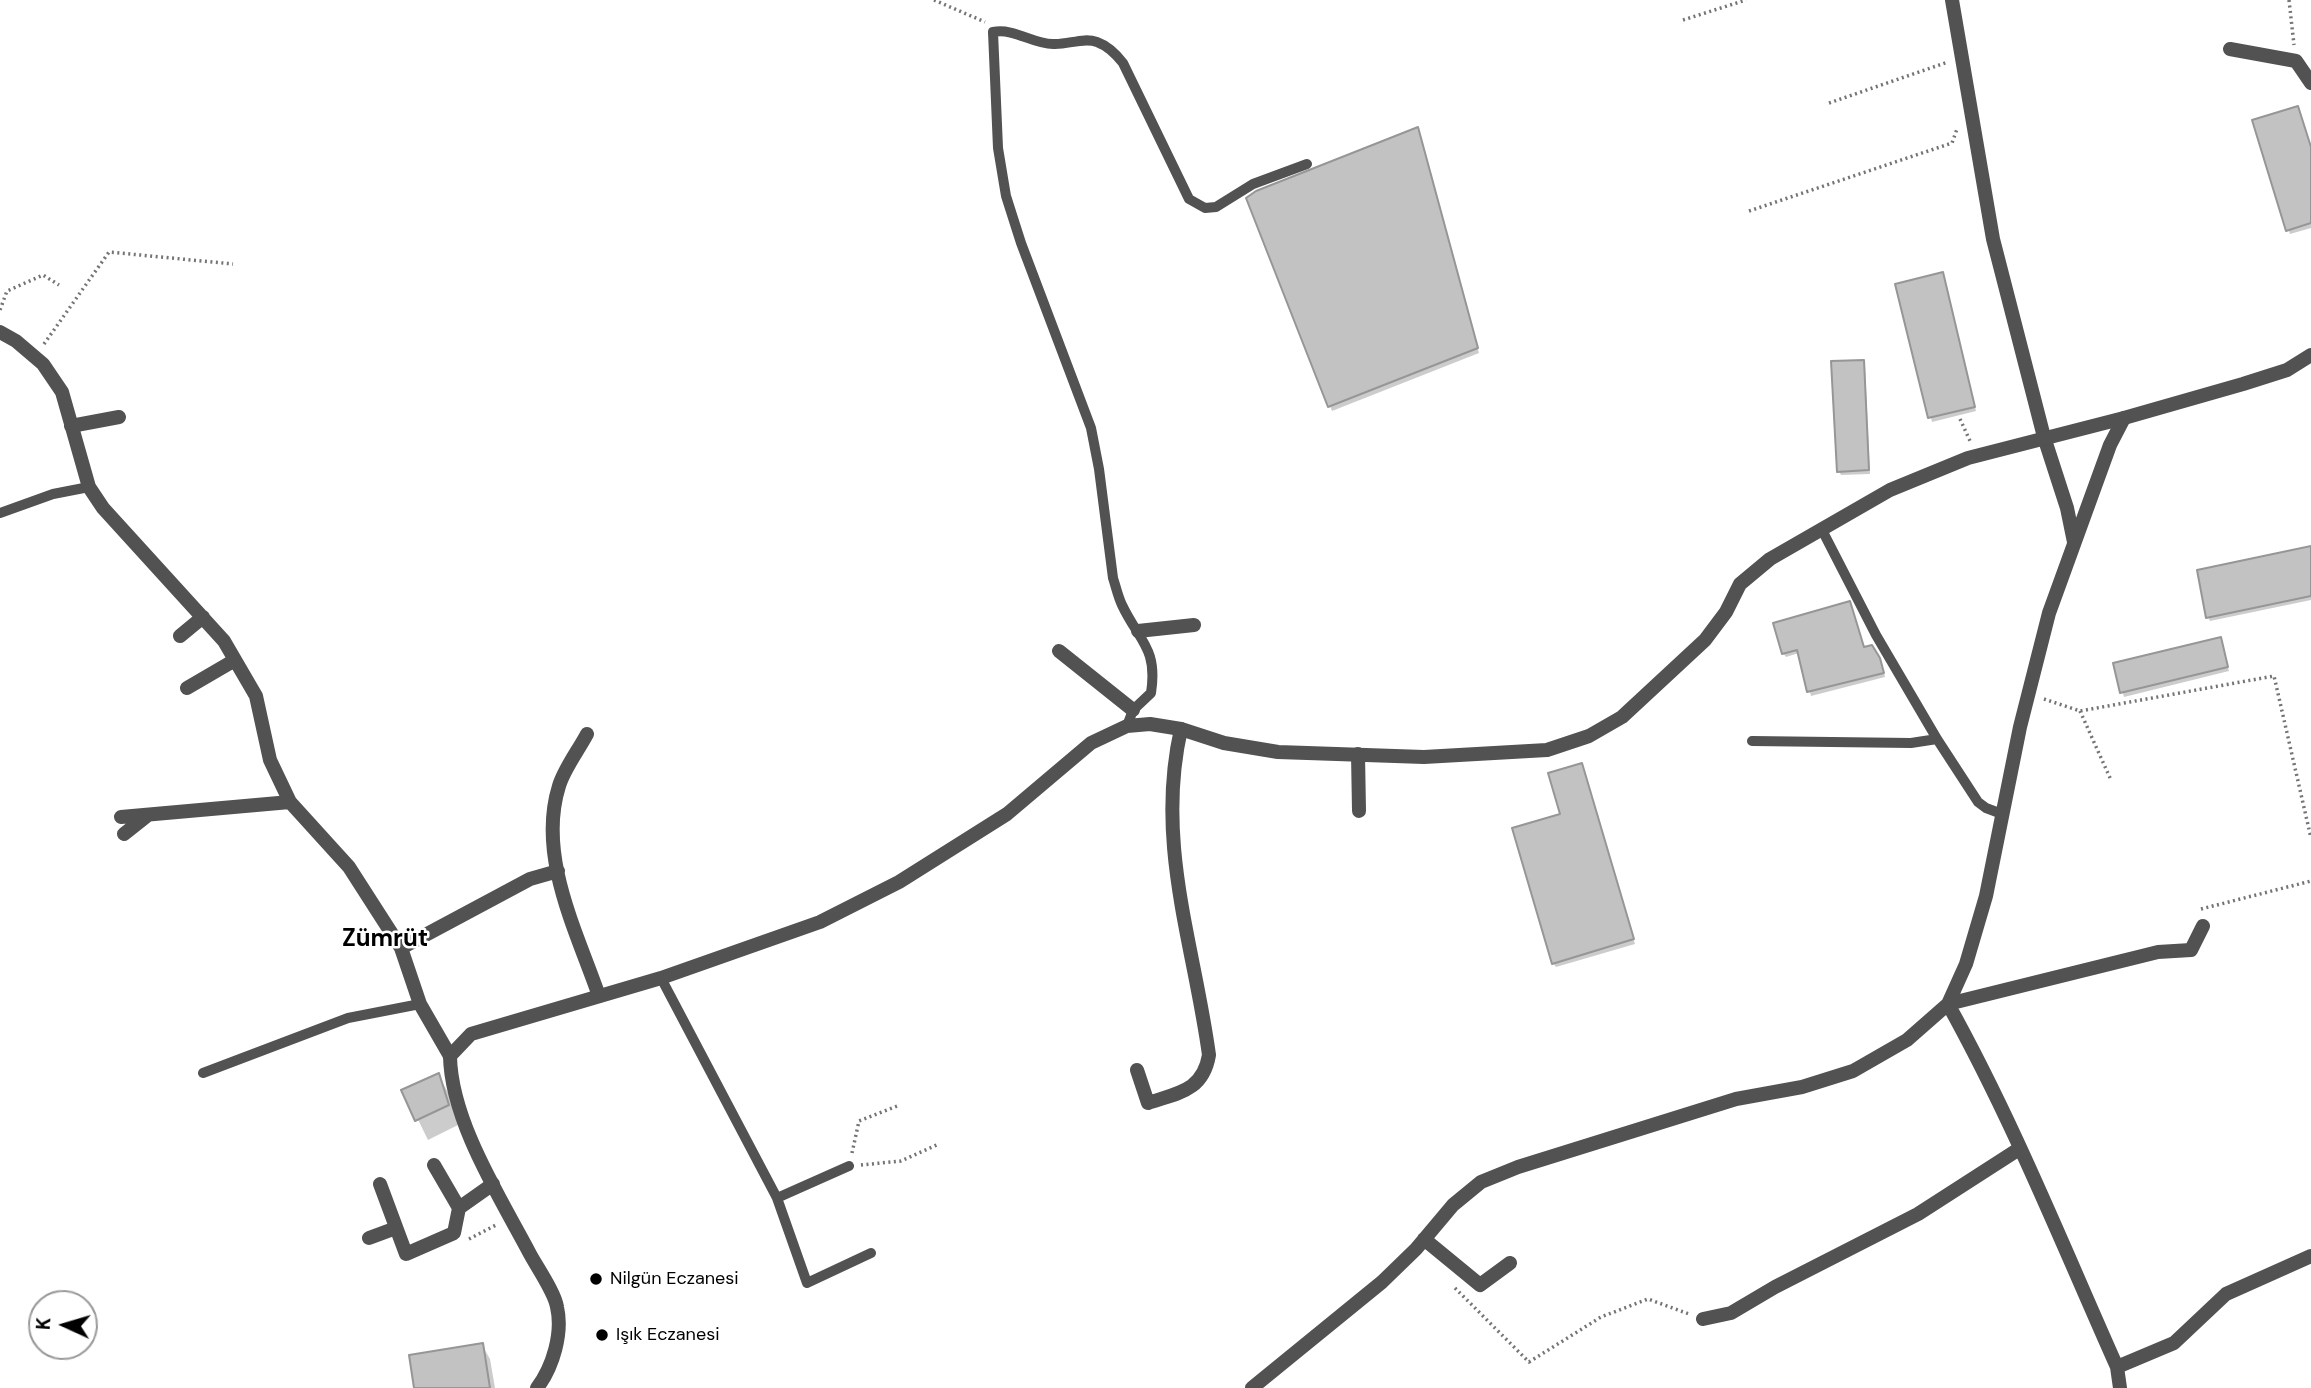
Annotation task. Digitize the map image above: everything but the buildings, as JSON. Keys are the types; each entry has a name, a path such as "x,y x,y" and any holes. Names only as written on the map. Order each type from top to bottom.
{"street":[{"path":"1952,0 1993,239 2044,437 2067,508 2074,543"},
{"path":"2230,49 2296,61 2311,83"},
{"path":"0,332 16,341 43,364 62,392 89,487 103,508 224,641 256,696 270,760 290,802 349,867 401,948 420,1004 450,1056 451,1075 463,1118 493,1184 557,1306 558,1343 537,1388"},
{"path":"450,1056 471,1034 662,978 821,922 899,882 1007,814 1091,743 1126,726 1150,724 1224,743 1278,752 1424,757 1547,750 1589,736 1622,716 1705,640 1726,612 1740,584 1770,559 1890,490 1977,456 2124,418 2287,370 2311,355"},
{"path":"71,426 119,416"},
{"path":"1252,1388 1382,1282 1453,1205 1481,1182 1518,1167 1736,1099 1802,1087 1853,1071 1907,1040 1948,1004 1966,964 1986,896 2028,693 2049,612 2110,444 2124,418"},
{"path":"180,636 203,617"},
{"path":"1138,631 1194,625"},
{"path":"1059,650 1133,710"},
{"path":"187,688 235,660"},
{"path":"1137,1070 1148,1103 1187,1090 1195,1084 1205,1070 1209,1055 1180,906 1171,828 1174,766 1181,730"},
{"path":"587,734 559,784 554,809 554,832 558,871 566,901 599,996"},
{"path":"1358,754 1359,811"},
{"path":"121,817 290,802"},
{"path":"124,834 149,814"},
{"path":"401,948 530,879 558,871"},
{"path":"1948,1004 2158,952 2191,950 2203,926"},
{"path":"1948,1004 1976,1055 2020,1149 2117,1367 2120,1388"},
{"path":"1703,1319 1731,1313 1775,1287 1918,1214 2020,1149"},
{"path":"380,1184 406,1254 454,1233 459,1208 434,1165"},
{"path":"459,1208 493,1184"},
{"path":"369,1238 396,1228"},
{"path":"1424,1239 1480,1285 1510,1263"},
{"path":"2117,1367 2174,1343 2226,1294 2311,1256"}],"lane":[{"path":"1126,726 1133,710 1151,693 1153,679 1150,653 1122,604 1113,578 1091,428 1006,196 998,149 993,32 1012,32 1052,44 1089,40 1112,51 1123,63 1189,199 1199,206 1216,207 1253,184 1307,164"},
{"path":"0,513 53,494 89,487"},
{"path":"1821,528 1877,635 1937,739 1978,802 2002,814"},
{"path":"1752,741 1911,743 1937,739"},
{"path":"662,978 777,1198 807,1283 871,1253"},
{"path":"203,1073 338,1021 420,1004"},
{"path":"777,1198 849,1166"}],"path":[{"path":"934,0 982,20 993,32"},
{"path":"1683,20 1746,0"},
{"path":"2289,0 2296,61"},
{"path":"1829,103 1963,57"},
{"path":"1749,211 1952,143 1958,127 1974,120"},
{"path":"35,358 109,251 233,264"},
{"path":"0,310 7,291 43,275 60,285"},
{"path":"1960,419 1977,456"},
{"path":"2028,693 2080,711 2274,676 2311,838"},
{"path":"2080,711 2111,780"},
{"path":"2203,926 2200,909 2311,881"},
{"path":"900,1105 859,1121 849,1166 901,1161 939,1144"},
{"path":"1454,1287 1529,1362 1601,1317 1648,1299 1703,1319"}],"place":[{"name":"Nilgün Eczanesi","path":"596,1279"},
{"name":"Işık Eczanesi","path":"602,1335"}],"district":[{"name":"Zümrüt","path":"385,940"}]}
